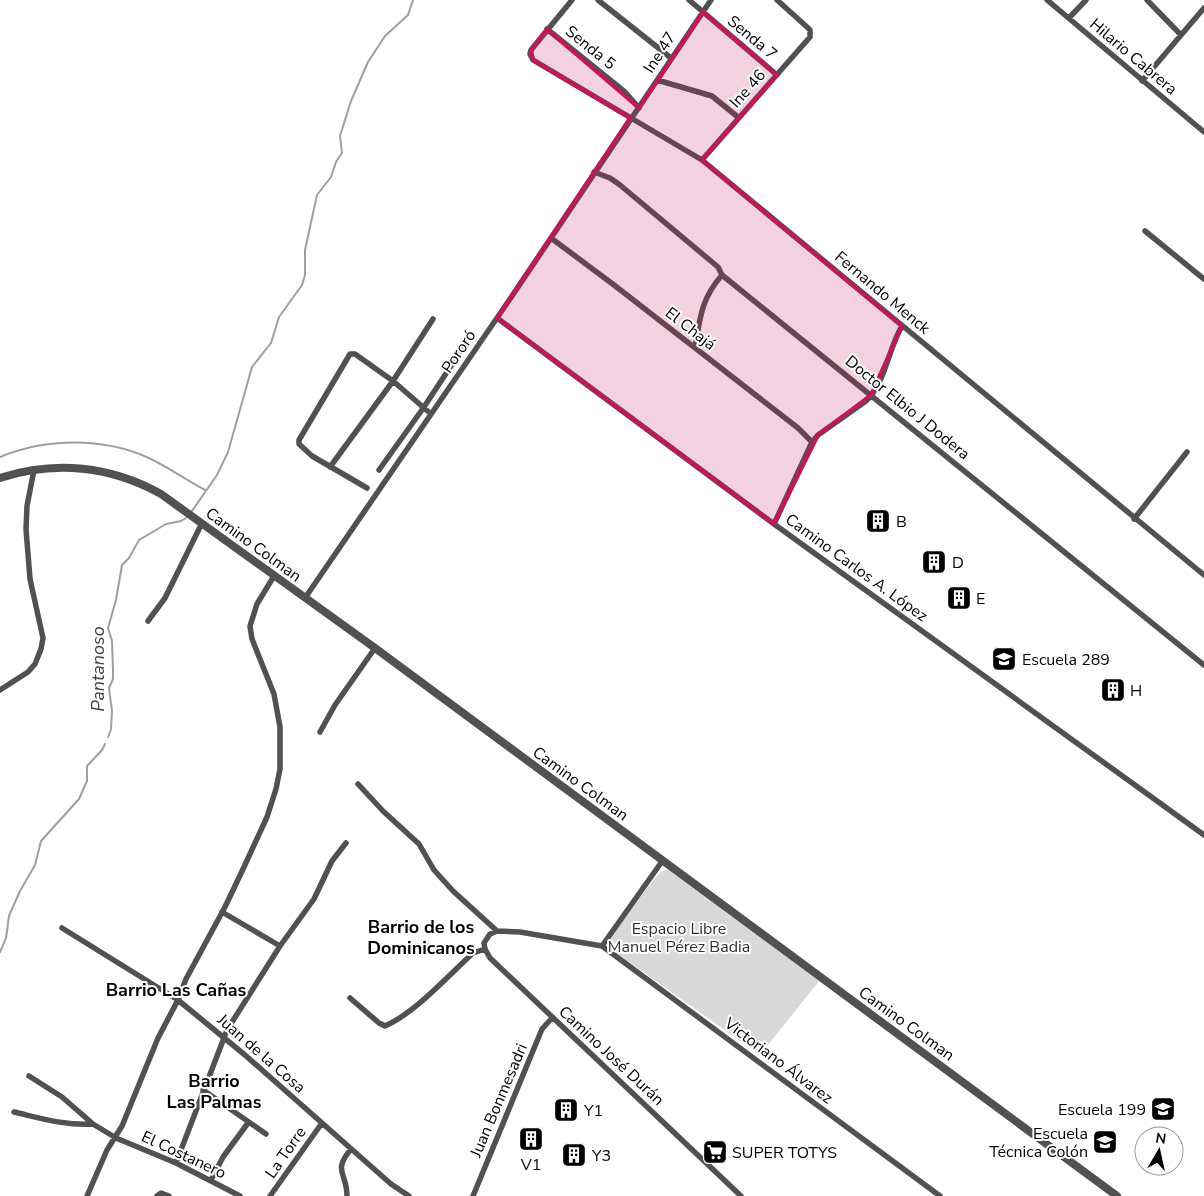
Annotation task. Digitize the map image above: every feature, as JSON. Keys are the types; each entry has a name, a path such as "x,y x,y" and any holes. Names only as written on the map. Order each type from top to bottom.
{"street":[{"path":"547,29 572,0"},
{"path":"598,0 671,58"},
{"name":"Senda 7","path":"689,0 777,75"},
{"name":"Ine 47","path":"630,118 639,108 711,0"},
{"name":"Ine 46","path":"702,160 810,37 810,30 805,24 777,0"},
{"name":"Hilario Cabrera","path":"1047,0 1204,132"},
{"path":"1068,18 1086,0"},
{"path":"1147,0 1181,35"},
{"path":"1142,81 1204,8"},
{"name":"Fernando Menck","path":"547,29 531,50 530,54 533,60 702,160 1204,575"},
{"name":"Senda 5","path":"547,29 625,92 639,108"},
{"path":"657,80 712,96 739,118"},
{"name":"Pororó","path":"305,598 497,318 630,118"},
{"name":"Doctor Elbio J Dodera","path":"594,172 610,178 620,185 718,267 722,275 1204,665"},
{"path":"1145,231 1204,279"},
{"name":"El Chajá","path":"551,238 798,428 812,442"},
{"path":"695,348 703,307 708,293 722,275"},
{"name":"Camino Carlos A. López","path":"497,318 774,524 1204,835"},
{"path":"330,467 393,381 433,319"},
{"path":"774,524 812,442 818,435 866,401 871,395 879,382 902,326"},
{"path":"379,470 424,407 466,343"},
{"path":"367,488 330,467 301,447 299,440 346,358 350,354 355,354 393,381 431,414"},
{"path":"1134,519 1187,452"},
{"name":"Camino Colman","path":"0,478 34,470 64,467 87,469 112,474 147,486 161,494 375,648 1117,1196"},
{"path":"0,690 28,672 35,664 41,649 42,638 30,579 26,529 27,506 34,470"},
{"path":"148,621 166,598 202,523"},
{"path":"87,1196 107,1150 116,1138 158,1038 178,1000 186,979 222,912 267,817 276,789 279,774 280,727 276,702 252,639 250,626 257,604 274,576"},
{"path":"320,732 335,705 375,648"},
{"path":"358,784 383,811 419,844 434,870 453,891 497,931"},
{"path":"176,1163 223,1038 280,946 321,886 332,861 346,843"},
{"path":"350,998 379,1023 385,1026 394,1022 412,1009 473,953 485,949 486,938 497,931 520,932 602,946 663,860"},
{"path":"222,912 280,946"},
{"name":"Juan de la Cosa","path":"62,928 178,1000 391,1184 409,1196"},
{"name":"Victoriano Álvarez","path":"602,946 940,1196"},
{"name":"Camino José Durán","path":"485,949 490,958 552,1018 741,1196"},
{"name":"Juan Bonmesadri","path":"473,1196 542,1029 552,1018"},
{"name":"El Costanero","path":"29,1076 70,1103 73,1108 93,1124 116,1138 176,1163 240,1196"},
{"path":"203,1090 266,1134"},
{"path":"14,1112 58,1122 82,1125 93,1124"},
{"path":"211,1180 223,1157 248,1123"},
{"name":"La Torre","path":"270,1196 322,1123"},
{"path":"347,1196 341,1167 343,1158 351,1149"},
{"path":"159,1194 169,1196"}],"highlighted area":[{"path":"703,12 777,75 702,160 902,326 871,395 818,435 774,524 497,318 630,118 533,60 531,50 547,29 639,108"}],"green space":[{"name":"Espacio Libre Manuel Pérez Badia","path":"667,869 819,981 760,1055 608,947 610,937 655,878"}],"waterway":[{"path":"192,511 217,475 228,452 252,367 271,343 279,317 302,285 305,275 305,250 317,195 331,177 336,162 342,153 340,136 351,101 368,62 385,36 408,15 413,0"},
{"path":"0,457 36,446 55,443 94,443 113,446 149,458 205,490"},
{"name":"Pantanoso","path":"108,737 111,729 112,711 109,688 113,679 112,641 108,628 116,600 122,565 129,558 139,540 166,524 186,518"},
{"name":"Pantanoso","path":"0,952 6,938 9,916 20,891 35,865 41,841 79,799 87,781 87,766 105,744"}],"place":[{"name":"B","path":"878,521"},
{"name":"D","path":"934,562"},
{"name":"E","path":"959,598"},
{"name":"Escuela 289","path":"1004,659"},
{"name":"H","path":"1113,690"},
{"name":"Escuela 199","path":"1163,1109"},
{"name":"Y1","path":"566,1110"},
{"name":"V1","path":"531,1139"},
{"name":"Escuela Técnica Colón","path":"1105,1142"},
{"name":"SUPER TOTYS","path":"715,1152"},
{"name":"Y3","path":"574,1155"}],"district":[{"name":"Barrio de los Dominicanos","path":"421,938"},
{"name":"Barrio Las Cañas","path":"176,990"},
{"name":"Barrio Las Palmas","path":"214,1091"}]}
